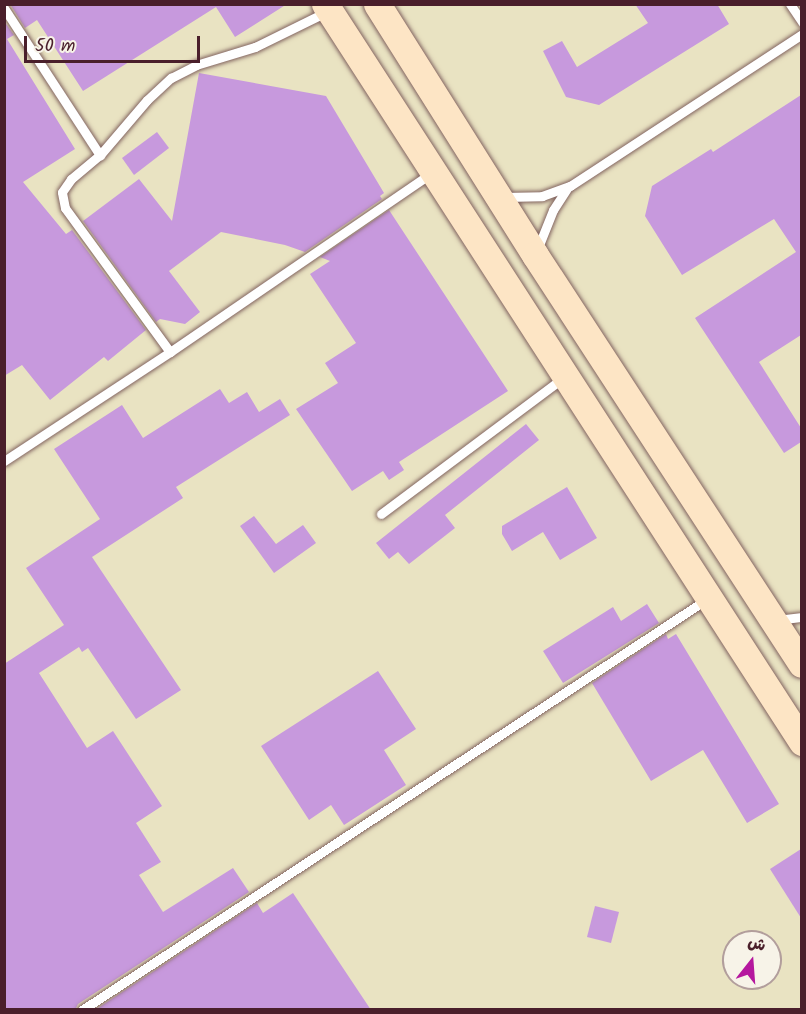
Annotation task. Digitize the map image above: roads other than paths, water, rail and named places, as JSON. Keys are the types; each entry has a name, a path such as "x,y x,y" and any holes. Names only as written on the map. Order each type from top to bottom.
{"main road":[{"path":"377,4 497,196 801,664"},
{"path":"327,8 801,742"}],"lane":[{"path":"790,4 801,22"},
{"path":"4,8 100,154"},
{"path":"170,352 65,208 62,200 66,185 100,154 147,100 171,78 195,65 255,47 327,8"},
{"path":"497,196 542,196 570,186 801,34"},
{"path":"4,461 170,352 432,172"},
{"path":"535,255 553,210 570,186"},
{"path":"381,514 565,376"},
{"path":"82,1010 708,599"},
{"path":"772,620 801,617"}]}
